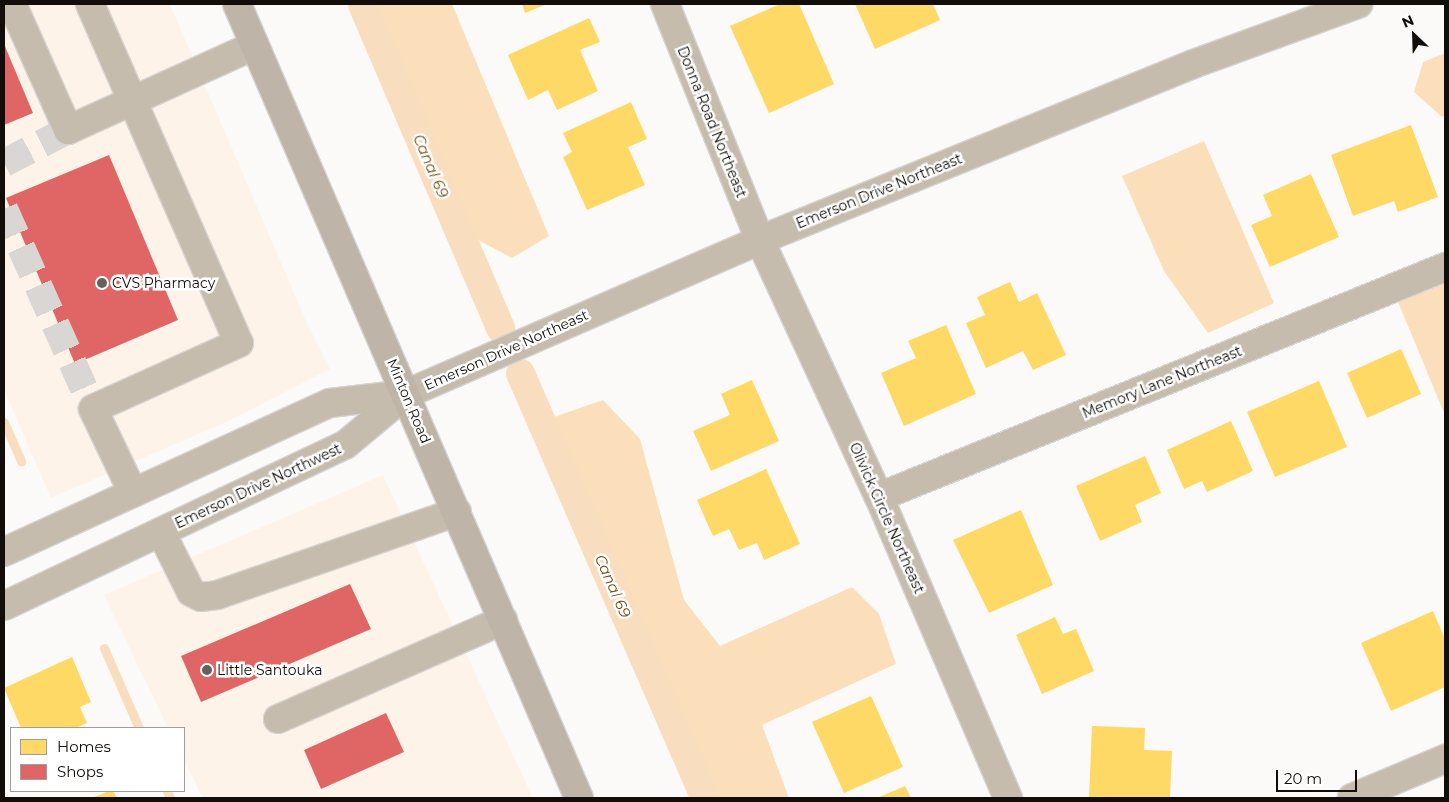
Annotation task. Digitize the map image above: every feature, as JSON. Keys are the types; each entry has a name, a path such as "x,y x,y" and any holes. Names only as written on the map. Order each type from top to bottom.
{"main road":[{"name":"Minton Road","path":"237,4 579,798"}],"street":[{"path":"12,4 68,130 255,46"},
{"path":"90,4 239,343 93,409 133,493"},
{"name":"Donna Road Northeast","path":"665,4 760,240"},
{"name":"Emerson Drive Northeast","path":"406,394 760,240 1193,64 1358,4"},
{"name":"Olivick Circle Northeast","path":"760,240 879,497 1008,798"},
{"name":"Memory Lane Northeast","path":"879,497 1445,267"},
{"path":"4,552 330,402 406,394"},
{"name":"Emerson Drive Northwest","path":"4,606 346,445 406,394"},
{"path":"161,532 191,592 201,597 217,595 456,512"},
{"path":"278,719 503,620"},
{"path":"1352,798 1445,759"}],"shaded area":[{"path":"4,4 170,4 306,321 330,369 226,422 51,498 4,390"},
{"path":"376,4 452,4 549,236 512,258 478,240"},
{"path":"1445,53 1445,115 1442,117 1414,92 1423,62"},
{"path":"1204,141 1274,303 1208,333 1164,271 1122,176"},
{"path":"1445,282 1445,415 1398,302"},
{"path":"603,400 640,439 684,600 720,646 852,587 879,614 896,664 762,725 789,798 718,798 554,417"},
{"path":"383,475 533,798 203,798 185,762 185,727 168,727 104,595"}],"building: Homes":[{"path":"522,4 547,4 525,13"},
{"path":"780,4 799,4 834,84 769,113 730,26"},
{"path":"855,4 933,4 940,20 875,49"},
{"path":"589,18 600,42 580,50 598,91 557,110 548,90 528,100 508,55"},
{"path":"631,102 647,139 628,147 645,185 587,210 563,157 572,152 563,133"},
{"path":"1411,125 1438,197 1398,212 1394,201 1353,216 1331,155"},
{"path":"1311,174 1339,237 1270,267 1251,225 1272,216 1263,195"},
{"path":"1010,282 1019,302 1037,293 1066,355 1033,370 1023,351 986,368 966,323 985,315 977,297"},
{"path":"946,325 976,394 904,426 881,373 916,358 908,341"},
{"path":"1401,349 1421,394 1367,418 1347,373"},
{"path":"752,380 779,441 711,471 693,431 730,415 721,394"},
{"path":"1319,381 1347,447 1275,477 1247,412"},
{"path":"1231,421 1253,471 1207,492 1202,481 1184,489 1167,450"},
{"path":"1145,456 1161,493 1135,505 1142,522 1100,541 1076,486"},
{"path":"766,469 800,544 764,560 757,543 739,550 729,529 713,536 697,500"},
{"path":"1021,510 1053,585 989,613 953,540"},
{"path":"1433,611 1445,639 1445,687 1391,711 1361,643"},
{"path":"1055,617 1063,634 1076,629 1094,671 1042,694 1016,635"},
{"path":"72,657 91,702 80,707 87,723 78,727 21,727 4,688"},
{"path":"871,696 903,767 844,793 812,722"},
{"path":"1092,726 1145,728 1144,750 1172,751 1170,798 1089,798"},
{"path":"905,786 911,798 877,798"},
{"path":"107,792 114,792 117,798 92,798"}],"building: Shops":[{"path":"4,44 33,113 4,125"},
{"name":"CVS Pharmacy","path":"109,155 178,320 75,364 6,198"},
{"path":"350,584 371,629 201,702 181,656"},
{"path":"386,713 404,752 321,789 304,750"}],"waterway":[{"name":"Canal 69","path":"362,4 500,328"},
{"name":"Canal 69","path":"520,373 705,798"},
{"path":"4,422 21,461"},
{"path":"104,648 139,727"},
{"path":"167,792 170,798"}],"tunnel":[{"path":"4,163 68,130"},
{"path":"4,209 93,409"}],"place":[{"name":"CVS Pharmacy","path":"102,283"},
{"name":"Little Santouka","path":"207,670"}]}
